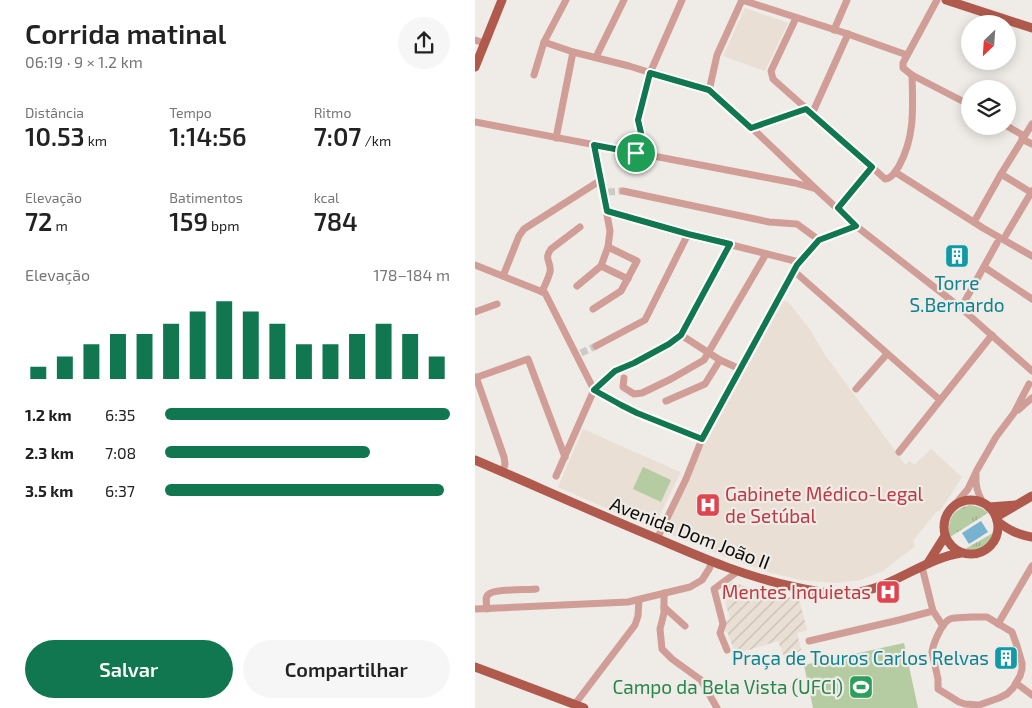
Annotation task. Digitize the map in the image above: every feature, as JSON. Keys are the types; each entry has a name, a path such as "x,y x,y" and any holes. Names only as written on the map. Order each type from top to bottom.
{"main road":[{"path":"475,67 502,0"},
{"path":"945,0 1032,28"},
{"name":"Avenida Dom João II","path":"475,460 737,572 762,580 818,592 838,594 869,590 948,555 961,553"},
{"path":"997,519 1032,496"},
{"path":"997,519 998,529 995,540 991,547 981,553 973,555 961,553 953,548 945,536 945,520 949,511 957,504 967,500 978,501 986,505 997,519 1016,533 1032,536"},
{"path":"986,505 1016,505"},
{"path":"995,540 1016,533"},
{"path":"924,566 945,536"},
{"path":"475,667 585,708"}],"street":[{"path":"534,75 544,42 566,0"},
{"path":"596,57 624,0"},
{"path":"636,153 641,133 638,120 650,73 682,0"},
{"path":"709,90 717,55 742,0 907,55"},
{"path":"834,30 847,0"},
{"path":"937,0 907,55 903,68 912,75 961,100"},
{"path":"796,18 771,71 773,79 885,179 890,178 895,172 910,138 913,106 912,75"},
{"path":"751,128 809,111 848,34"},
{"path":"475,40 485,43"},
{"path":"544,42 573,52 629,66 709,90 856,226 961,308 1028,364 1032,372"},
{"path":"556,138 573,52"},
{"path":"475,122 795,183 816,189"},
{"path":"974,222 1032,124"},
{"path":"1016,132 1032,144"},
{"path":"577,286 601,266 608,247 610,231 606,192 601,180 594,145"},
{"path":"838,208 872,167"},
{"path":"895,172 1032,256"},
{"path":"795,183 799,179 799,173"},
{"path":"1001,174 1032,192 1006,235"},
{"path":"503,276 519,236 524,229 601,180"},
{"path":"623,191 769,222 797,224 819,240"},
{"path":"607,211 766,254 797,266 887,354 940,400"},
{"path":"657,539 686,479 702,439 797,266 819,240 856,226"},
{"path":"543,292 551,270 547,259 548,252 580,228"},
{"path":"596,346 645,320 688,234"},
{"path":"961,308 997,243"},
{"path":"556,476 594,390 615,371 669,344 681,335 730,244"},
{"path":"593,309 621,291 637,261 608,247"},
{"path":"624,378 623,388 634,394 642,393 671,380 704,360 766,254"},
{"path":"475,264 543,292 547,296 579,354 594,390 637,413 702,439"},
{"path":"601,266 627,279"},
{"path":"984,267 1032,299"},
{"path":"475,312 497,304"},
{"path":"681,335 720,360 740,369"},
{"path":"899,452 992,335"},
{"path":"856,389 887,354"},
{"path":"503,472 504,457 476,377 528,359 565,457"},
{"path":"667,401 705,384 720,360"},
{"path":"953,507 968,488 996,437 1014,413 1031,385"},
{"path":"1014,413 1032,398"},
{"path":"977,470 975,481 977,490 986,505"},
{"path":"475,609 639,600 691,587 706,575 712,562"},
{"path":"924,566 933,610 943,626"},
{"path":"998,624 1032,566"},
{"path":"727,650 720,633 723,624 714,589 737,572"},
{"path":"487,609 486,600 489,593 536,589"},
{"path":"664,593 664,613 660,629 662,650 701,680 717,708"},
{"path":"575,704 635,625 638,616 639,600"},
{"path":"664,607 685,626"},
{"path":"809,641 933,610"},
{"path":"971,617 987,618 998,624 1012,632 1022,666 1017,683 1007,694 989,705 965,704 938,689 932,648 943,626 950,619 971,617"},
{"path":"1017,683 1032,695"}],"shaded area":[{"path":"745,8 788,23 765,71 723,56"},
{"path":"783,300 789,303 809,328 825,355 905,465 910,461 914,465 931,449 962,477 941,510 936,512 913,541 915,546 883,571 860,580 836,583 801,580 771,573 672,535 669,523 702,448"},
{"path":"583,429 680,472 653,529 558,487"},
{"path":"732,582 760,591 799,599 807,630 797,633 801,650 785,659 778,641 736,654 727,632 725,632 726,621 730,618 721,590"}],"green space":[{"path":"643,467 671,480 661,502 633,489"},
{"path":"970,505 988,513 950,537 949,525 952,516 959,509"},
{"path":"993,533 983,547 974,550 965,549"},
{"name":"Campo da Bela Vista (UFCI)","path":"904,643 918,708 813,708 804,665"}],"water":[{"path":"981,521 988,532 969,544 962,533"}],"tunnel":[{"path":"608,192 623,191"},
{"path":"581,353 596,346"}],"place":[{"name":"Torre S.Bernardo","path":"957,256"},
{"name":"Gabinete Médico-Legal de Setúbal","path":"708,505"},
{"name":"Mentes Inquietas","path":"888,592"},
{"name":"Praça de Touros Carlos Relvas","path":"1006,658"},
{"name":"Campo da Bela Vista (UFCI)","path":"861,687"}],"route":[{"path":"650,73 709,90 751,128 806,109 872,167 838,208 856,226 819,240 797,265 702,439 637,413 594,390 615,371 669,344 681,335 730,244 607,211 594,145 636,153 641,133 638,120 650,73"}]}
